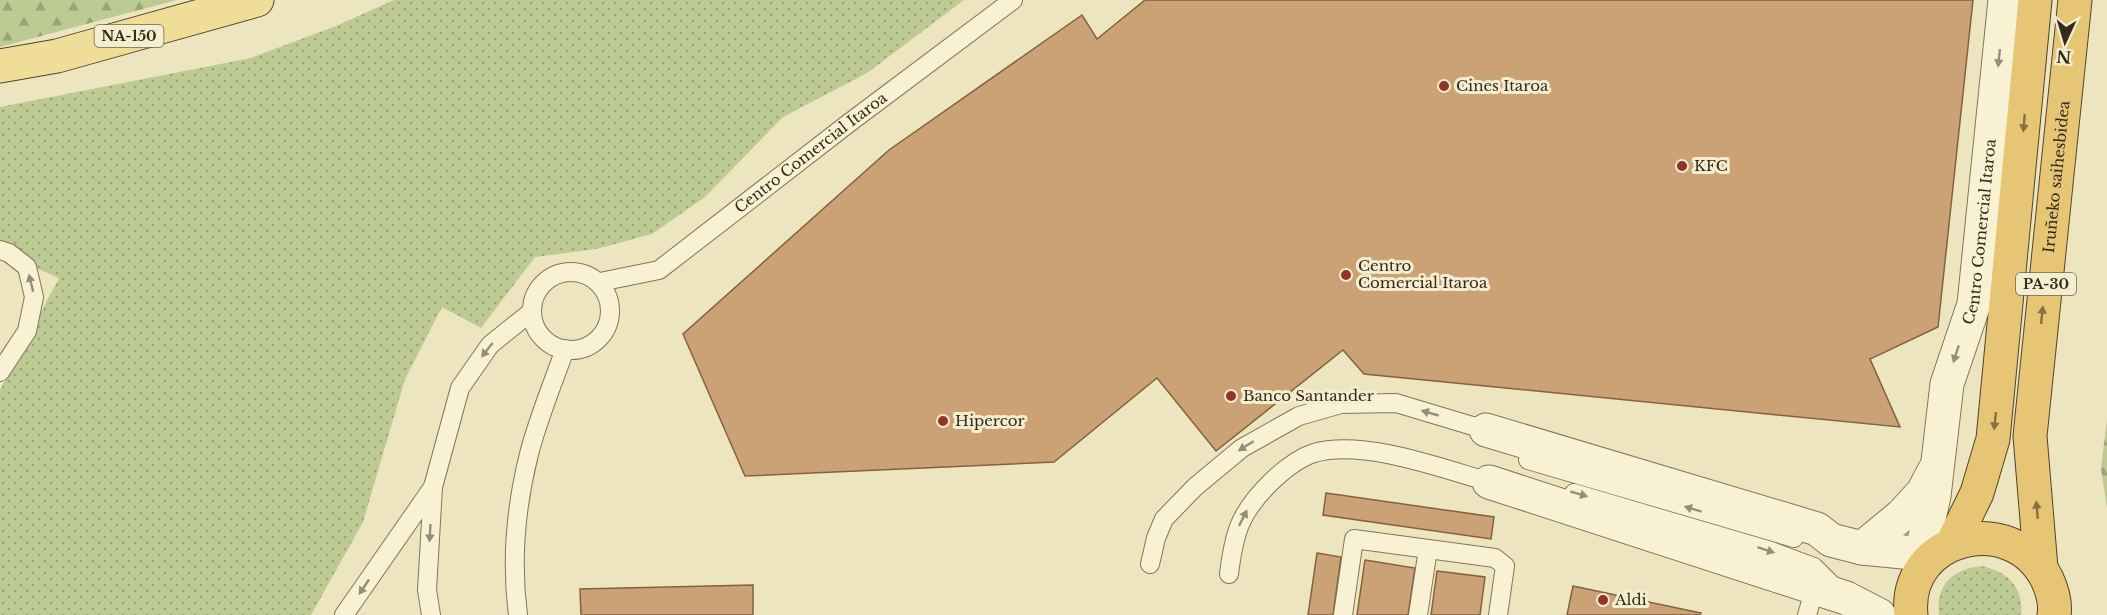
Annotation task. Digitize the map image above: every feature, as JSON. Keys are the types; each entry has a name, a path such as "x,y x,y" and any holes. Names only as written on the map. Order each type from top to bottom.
{"highway":[{"name":"PA-30","path":"1911,615 1910,602 1932,557 1977,493 1993,439 2035,0"},
{"name":"Iruñeko saihesbidea","path":"2041,568 2030,436 2075,0"},
{"name":"PA-30","path":"1932,557 1976,537 2001,540 2024,550 2041,568 2051,587 2054,615"}],"main road":[{"name":"NA-150","path":"0,66 57,56 257,0"}],"street":[{"name":"Centro Comercial Itaroa","path":"1932,557 1934,496 1947,384 1974,304 2005,0"},
{"path":"1486,430 1817,529 1831,540 1862,548 1932,557"},
{"name":"Centro Comercial Itaroa","path":"1862,548 1902,515 1923,492 1939,461"},
{"path":"1489,482 1811,601 1845,598 1879,615"}],"lane":[{"name":"Centro Comercial Itaroa","path":"600,282 659,270 1013,0"},
{"path":"0,250 9,253 27,267 34,297 27,331 0,372"},
{"path":"564,271 583,273 600,282 610,302 609,324 597,342 576,350 565,349 555,347 538,333 531,312 535,293 547,279 564,271"},
{"path":"431,615 427,590 433,487 460,388 490,345 531,312"},
{"path":"518,615 514,585 517,519 529,453 565,349"},
{"path":"1150,564 1156,538 1164,519 1195,487 1242,448 1299,416 1341,404 1396,403 1486,430"},
{"path":"1229,574 1233,540 1252,501 1284,469 1313,453 1341,450 1391,453 1489,482"},
{"path":"1831,540 1813,543 1526,469 1814,567 1845,598"},
{"path":"345,615 433,487"},
{"path":"1343,615 1354,539 1495,558 1505,566 1498,615"},
{"path":"1418,615 1428,549"}],"green space":[{"path":"0,0 177,0 0,47"},
{"path":"394,0 964,0 867,73 783,117 705,197 652,234 596,249 535,257 481,328 442,307 405,379 363,522 311,615 0,615 0,390 59,278 0,252 0,107 251,58 336,26"},
{"path":"2107,418 2107,508 2101,469"},
{"path":"1981,566 1999,572 2012,582 2020,596 2021,615 1939,615 1940,595 1948,580 1962,571"}],"building":[{"name":"Centro Comercial Itaroa","path":"1145,0 1973,0 1938,327 1870,359 1900,427 1364,374 1343,350 1216,451 1157,378 1054,462 745,476 683,334 889,150 1082,15 1097,39"},
{"path":"1326,493 1494,517 1491,539 1323,515"},
{"path":"1317,553 1341,557 1333,615 1308,615"},
{"path":"1365,560 1415,568 1408,615 1357,615"},
{"path":"1437,571 1485,577 1480,615 1431,615"},
{"path":"753,585 753,615 581,615 580,589"},
{"name":"Aldi","path":"1573,586 1701,613 1700,615 1567,615"}],"place":[{"name":"Cines Itaroa","path":"1444,86"},
{"name":"KFC","path":"1682,166"},
{"name":"Centro Comercial Itaroa","path":"1346,275"},
{"name":"Banco Santander","path":"1231,396"},
{"name":"Hipercor","path":"943,421"},
{"name":"Aldi","path":"1603,600"}]}
